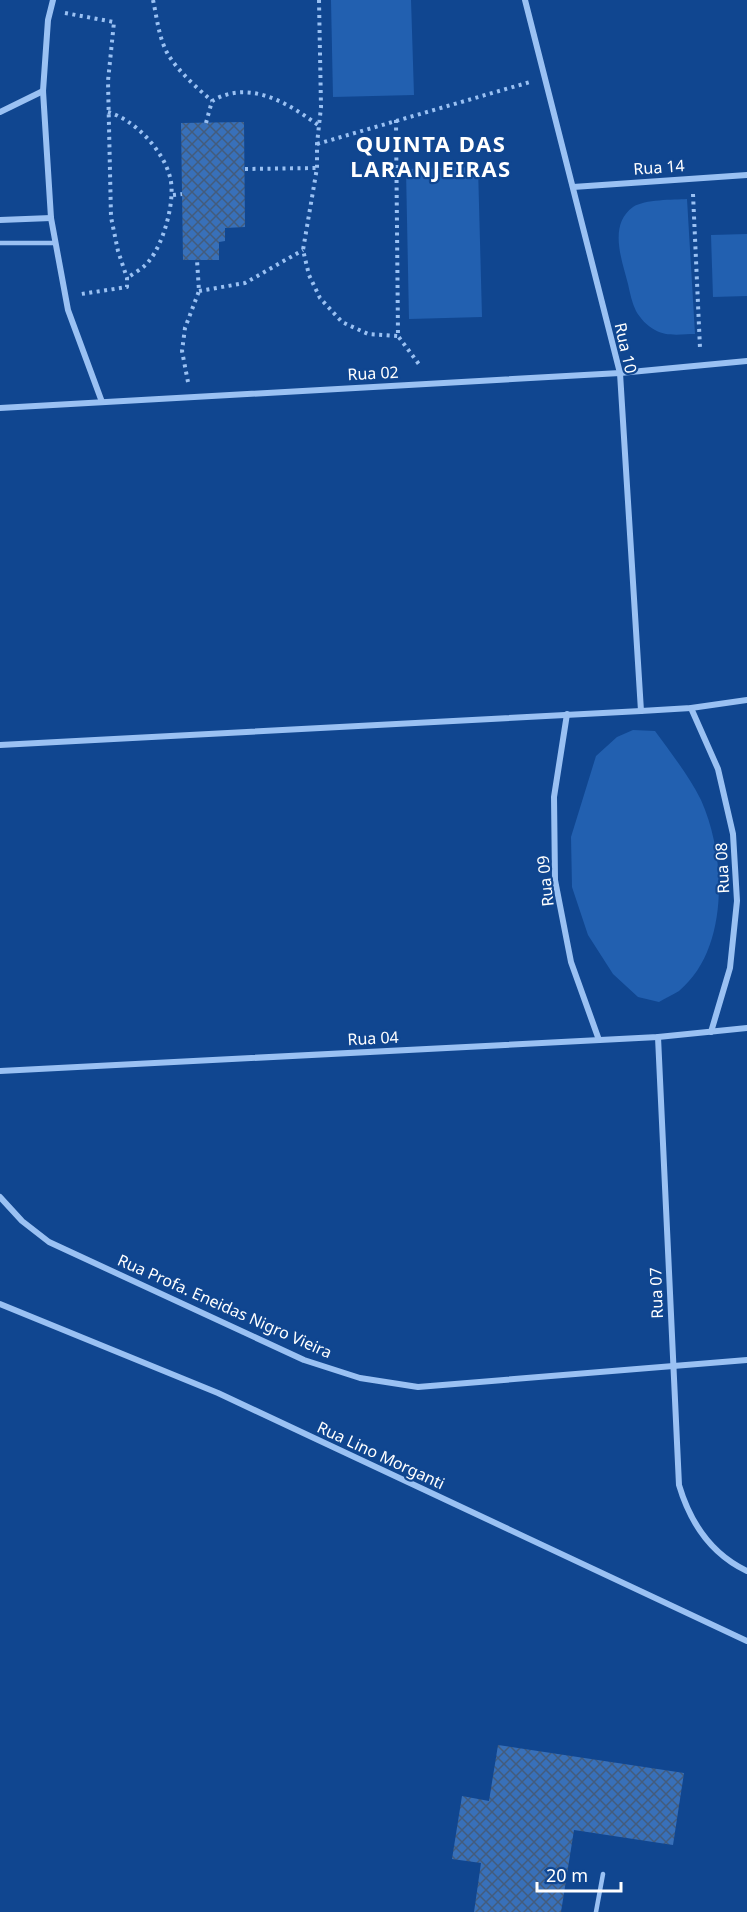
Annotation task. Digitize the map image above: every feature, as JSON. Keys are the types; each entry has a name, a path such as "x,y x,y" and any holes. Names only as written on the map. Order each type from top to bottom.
{"street":[{"path":"53,0 43,91 54,243 68,310 102,402"},
{"name":"Rua 10","path":"525,0 620,373 641,711"},
{"path":"0,112 43,91"},
{"name":"Rua 14","path":"573,186 747,174"},
{"path":"0,220 51,218"},
{"name":"Rua 02","path":"0,408 620,373 747,361"},
{"path":"0,745 691,708 747,700"},
{"name":"Rua 08","path":"691,708 718,769 734,845 737,901 730,968 711,1032"},
{"name":"Rua 09","path":"567,714 554,797 555,880 571,962 599,1040"},
{"name":"Rua 04","path":"0,1071 658,1038 747,1028"},
{"name":"Rua 07","path":"658,1038 679,1485 689,1514 707,1540 722,1555 747,1571"},
{"name":"Rua Profa. Eneidas Nigro Vieira","path":"0,1197 22,1221 49,1242 304,1360 360,1378 418,1387 747,1360"},
{"name":"Rua Lino Morganti","path":"0,1304 218,1393 747,1641"}],"lane":[{"path":"0,243 54,243"},
{"path":"596,1912 603,1874"}],"path":[{"path":"153,0 159,29 168,55 212,101"},
{"path":"319,0 321,107 317,168 303,250 309,275 320,298 342,322 368,334 398,336"},
{"path":"51,11 114,21 108,112 111,217 118,251 127,278 127,287 65,296"},
{"path":"317,144 545,77"},
{"path":"206,123 212,101 223,95 249,93 271,96 293,107 319,126"},
{"path":"108,112 119,115 138,130 159,152 170,176 173,195 160,242 149,262 127,278"},
{"path":"396,120 398,336 434,383"},
{"path":"245,169 317,168"},
{"path":"692,178 701,365"},
{"path":"173,195 182,194"},
{"path":"199,291 245,283 303,250"},
{"path":"193,397 184,369 182,351 185,328 199,291 197,260"}],"shaded area":[{"path":"331,0 411,0 414,95 333,97"},
{"path":"478,167 482,317 409,319 406,169"},
{"path":"687,199 695,334 664,334 647,324 635,308 620,254 619,233 625,214 638,204 659,200"},
{"path":"747,234 747,296 713,297 711,235"},
{"path":"633,730 655,731 691,782 709,822 718,874 715,927 707,951 696,973 679,991 659,1002 638,997 613,974 588,935 572,887 571,837 596,756 617,737"}],"building":[{"path":"244,122 245,227 225,228 225,241 219,242 219,260 183,260 181,123"},
{"path":"498,1745 684,1773 673,1845 574,1830 561,1912 474,1912 481,1863 452,1859 462,1796 489,1801"}],"district":[{"name":"QUINTA DAS LARANJEIRAS","path":"431,156"}]}
